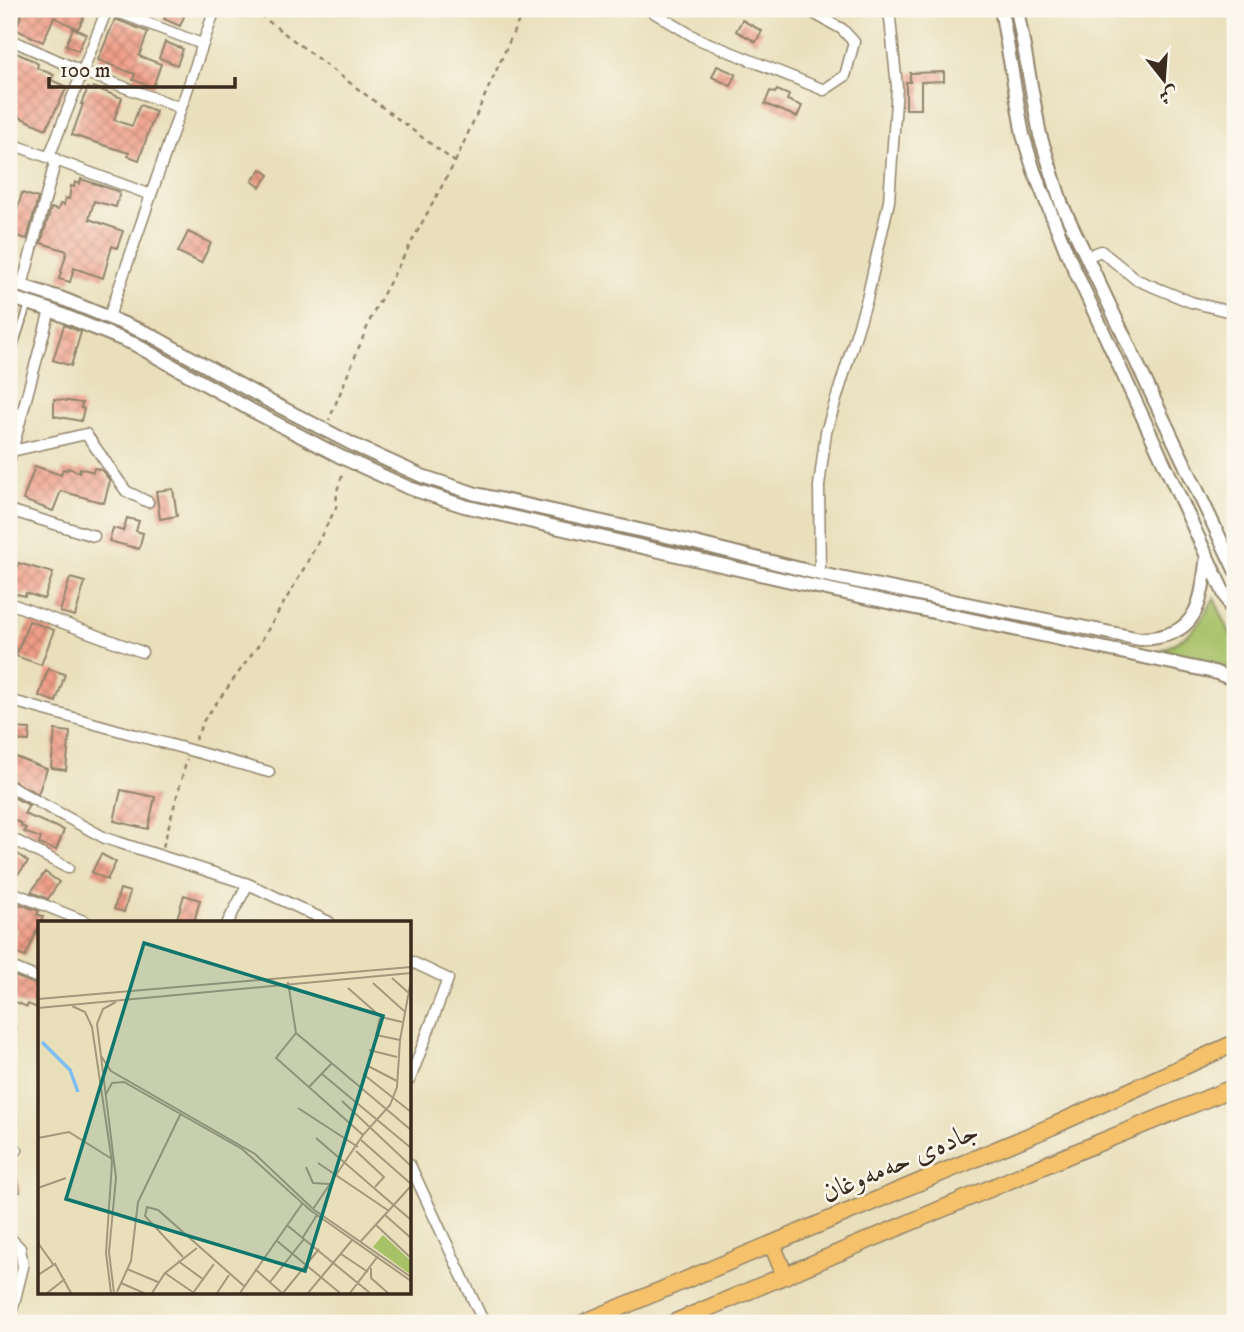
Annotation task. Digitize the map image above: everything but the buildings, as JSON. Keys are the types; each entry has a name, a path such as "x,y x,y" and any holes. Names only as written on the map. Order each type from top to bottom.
{"main road":[{"name":"جادەی حەمەوغان","path":"583,1323 1053,1126 1235,1043"},
{"path":"673,1323 1235,1087"},
{"path":"772,1244 785,1276"}],"street":[{"path":"9,15 11,9"},
{"path":"22,286 52,158 81,71 109,9 202,44"},
{"path":"109,317 215,9"},
{"path":"648,9 698,39 824,90 845,76 855,42 842,29 806,9"},
{"path":"670,21 677,9"},
{"path":"820,574 819,486 827,432 867,299 889,201 897,87 889,9"},
{"path":"1001,9 1023,135 1034,171 1067,253 1235,617"},
{"path":"1017,9 1041,135 1062,205 1235,570"},
{"path":"9,39 81,71 181,108"},
{"path":"9,143 151,195"},
{"path":"1086,257 1101,251 1137,280 1191,302 1235,313"},
{"path":"9,282 149,334 325,430 422,477 476,494 820,574 1140,639 1159,638 1177,631 1192,618 1201,601 1207,555"},
{"path":"9,297 50,310 134,344 251,410 348,460 409,488 464,506 1214,672 1235,680"},
{"path":"10,457 50,310"},
{"path":"1141,414 1158,407"},
{"path":"10,457 86,434 127,491 148,502"},
{"path":"9,510 94,536"},
{"path":"584,534 586,520"},
{"path":"9,603 142,652"},
{"path":"1085,645 1089,628"},
{"path":"9,700 269,772"},
{"path":"9,786 105,838 248,884 327,921"},
{"path":"9,837 68,868"},
{"path":"229,921 248,884"},
{"path":"9,891 84,921"},
{"path":"411,961 448,979 411,1076"},
{"path":"9,965 38,978"},
{"path":"411,1167 484,1323"},
{"path":"9,1237 20,1248 23,1267 9,1323"}],"lane":[{"path":"10,361 29,303"}],"path":[{"path":"252,9 455,162"},
{"path":"325,430 373,313 455,162 524,9"},
{"path":"161,856 191,750 204,720 260,643 301,574 335,508 337,491 348,460"}],"green space":[{"path":"1214,598 1235,644 1235,670 1162,650 1193,629"}]}
